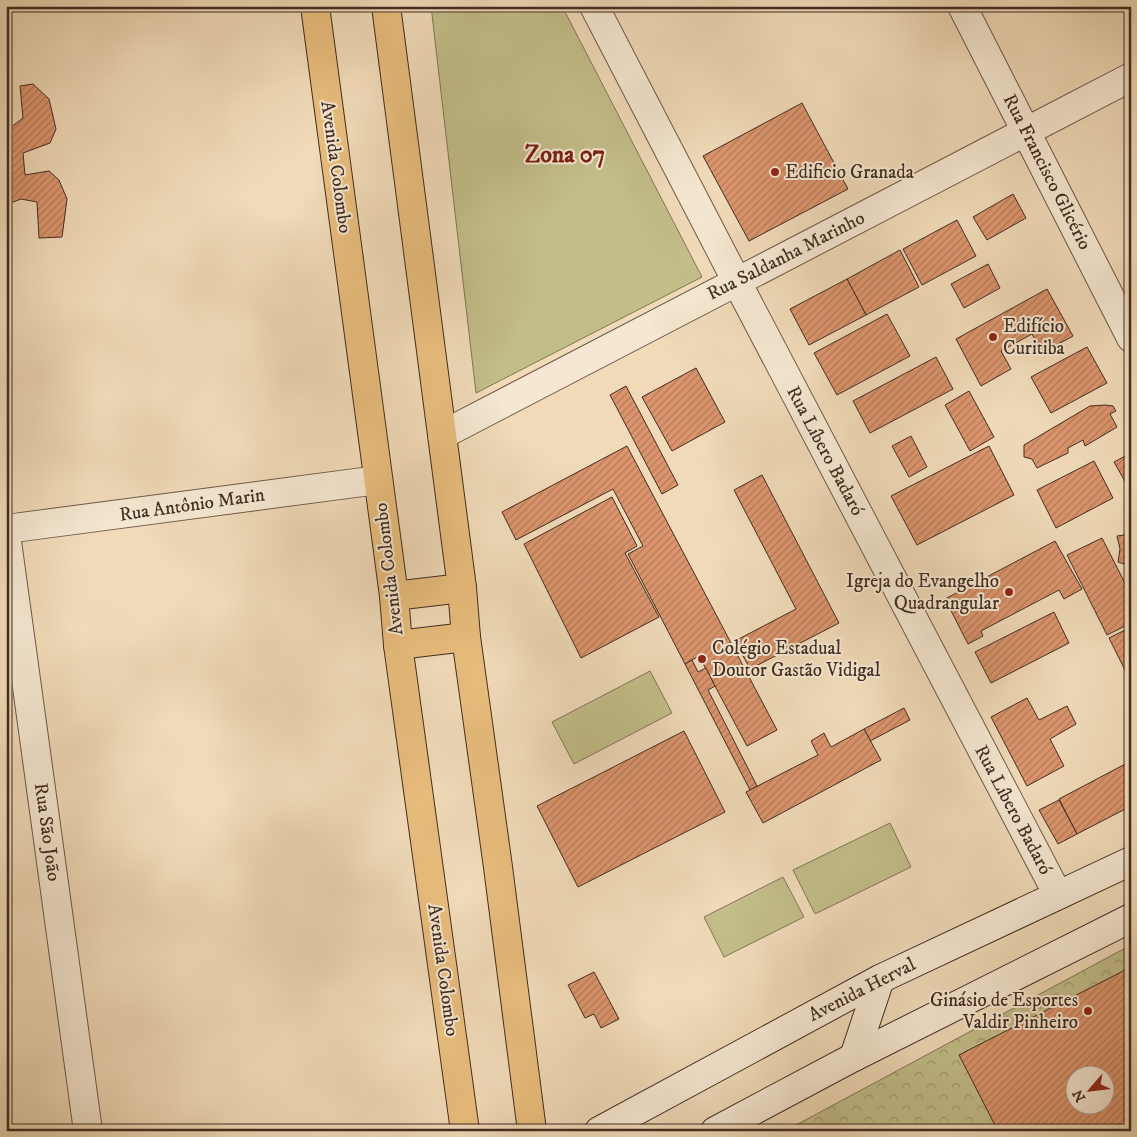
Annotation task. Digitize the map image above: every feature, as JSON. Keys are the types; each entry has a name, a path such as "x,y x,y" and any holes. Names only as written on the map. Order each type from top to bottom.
{"main road":[{"name":"Avenida Colombo","path":"315,6 394,596 398,645 465,1131"},
{"path":"386,6 462,588 466,636 532,1131"},
{"path":"394,596 462,588"},
{"path":"398,645 466,636"}],"street":[{"name":"Rua Líbero Badaró","path":"594,6 1058,895"},
{"name":"Rua Francisco Glicério","path":"962,6 1131,338"},
{"name":"Rua Saldanha Marinho","path":"442,435 1131,78"},
{"name":"Rua Antônio Marin","path":"6,529 378,480"},
{"name":"Rua São João","path":"6,534 88,1131"},
{"name":"Avenida Herval","path":"599,1131 880,978 1131,861"},
{"path":"715,1131 854,1056 1131,918"},
{"path":"854,1056 880,978"}],"green space":[{"path":"431,6 562,6 702,277 476,393"},
{"path":"650,671 672,713 574,764 552,722"},
{"path":"890,823 911,867 815,914 793,870"},
{"path":"783,877 804,917 724,957 704,917"},
{"path":"1131,945 1131,1131 785,1131"}],"building":[{"path":"33,84 49,99 56,129 50,143 23,153 25,175 49,171 59,180 67,199 62,237 39,238 37,202 21,199 6,206 6,131 23,118 20,86"},
{"name":"Edificio Granada","path":"802,103 848,189 749,241 703,156"},
{"path":"1013,194 1026,218 987,240 973,217"},
{"path":"957,220 976,256 922,285 903,249"},
{"path":"900,250 919,287 866,315 847,279"},
{"path":"988,264 1000,288 964,308 951,284"},
{"path":"847,279 866,315 809,345 790,309"},
{"name":"Edifício Curitiba","path":"1047,289 1073,336 1042,353 1032,334 1001,351 1011,369 981,386 956,339"},
{"path":"887,314 910,356 837,395 814,353"},
{"path":"1087,347 1107,383 1051,413 1031,377"},
{"path":"936,357 953,389 870,433 853,401"},
{"path":"696,368 725,422 672,451 642,397"},
{"path":"626,386 678,485 662,494 610,395"},
{"path":"969,391 994,437 970,451 945,405"},
{"path":"1090,406 1113,406 1116,411 1110,414 1117,427 1085,446 1083,440 1068,448 1068,453 1037,468 1032,459 1024,457 1024,445"},
{"path":"911,436 927,467 909,477 892,446"},
{"path":"627,446 777,730 747,746 699,656 685,664 628,554 643,546 613,489 516,540 502,512"},
{"path":"989,446 1014,495 917,545 891,496"},
{"path":"1131,453 1131,492 1114,462"},
{"path":"1094,461 1113,498 1056,528 1037,490"},
{"path":"762,475 839,623 750,669 735,641 796,609 734,490"},
{"path":"612,497 637,546 625,553 659,617 581,658 524,544"},
{"path":"1131,534 1131,566 1118,562 1120,549 1117,536"},
{"path":"1102,538 1131,595 1131,623 1107,635 1067,555"},
{"path":"1055,541 1082,589 1064,599 1059,590 981,631 983,636 968,644 945,599"},
{"path":"1054,612 1069,643 991,683 975,652"},
{"path":"1131,627 1131,682 1109,638"},
{"path":"692,660 698,672 706,668 715,686 708,690 757,786 750,790 685,664"},
{"path":"1027,698 1039,720 1067,706 1076,724 1050,739 1064,766 1027,786 991,717"},
{"path":"904,708 910,720 870,741 864,729"},
{"path":"864,729 881,760 763,823 746,792 818,755 811,741 824,733 831,747"},
{"path":"684,731 725,812 578,887 537,806"},
{"path":"1131,761 1131,806 1077,834 1059,799"},
{"path":"1059,800 1077,834 1058,844 1039,810"},
{"name":"Ginásio de Esportes Valdir Pinheiro","path":"1131,967 1131,1131 998,1131 959,1055"},
{"path":"594,972 619,1019 601,1028 594,1014 585,1018 568,985"}],"place":[{"name":"Edificio Granada","path":"775,172"},
{"name":"Edifício Curitiba","path":"993,337"},
{"name":"Igreja do Evangelho Quadrangular","path":"1009,592"},
{"name":"Colégio Estadual Doutor Gastão Vidigal","path":"702,659"},
{"name":"Ginásio de Esportes Valdir Pinheiro","path":"1088,1011"}],"district":[{"name":"Zona 07","path":"565,155"}]}
